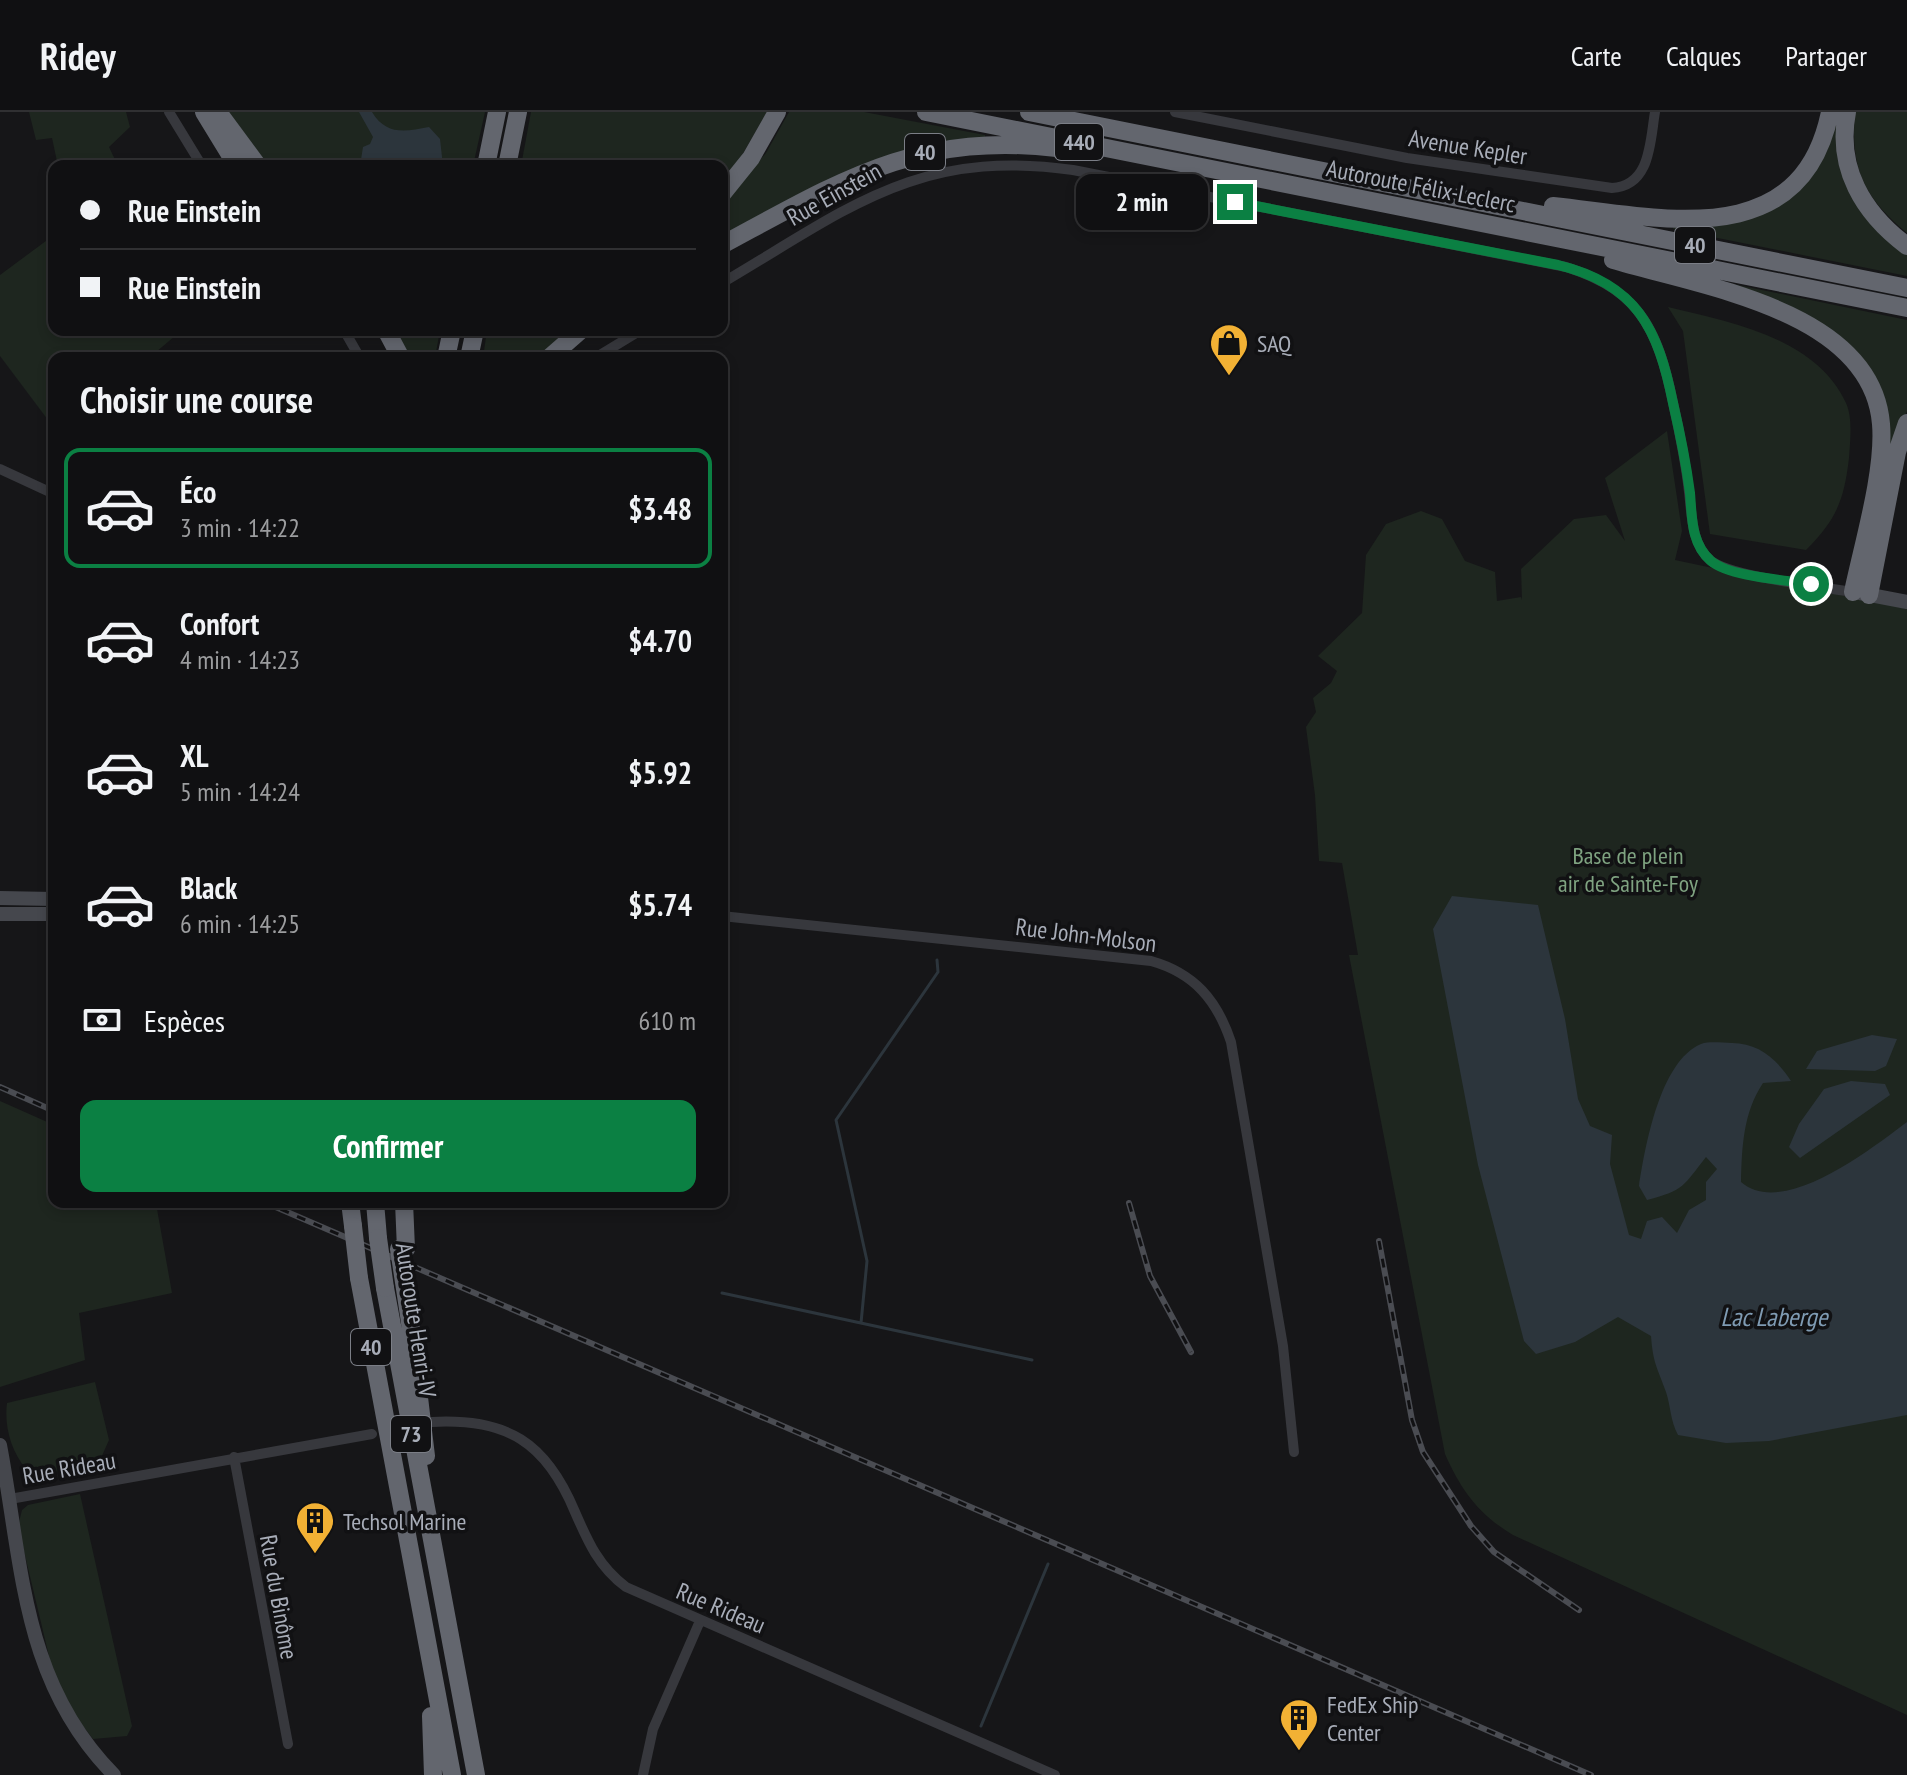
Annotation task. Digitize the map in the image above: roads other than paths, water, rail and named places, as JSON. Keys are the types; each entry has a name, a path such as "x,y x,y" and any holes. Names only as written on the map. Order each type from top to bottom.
{"highway":[{"path":"204,112 233,160"},
{"path":"218,112 254,160"},
{"path":"487,160 497,112"},
{"path":"508,160 518,112"},
{"path":"728,187 751,158 777,112"},
{"name":"Autoroute Félix-Leclerc","path":"926,112 1907,308"},
{"name":"Autoroute Félix-Leclerc","path":"1029,112 1907,288"},
{"path":"1072,112 1128,132"},
{"path":"1482,203 1555,206 1671,220 1706,220 1738,214 1775,199 1798,182 1819,152 1830,112"},
{"path":"1847,112 1845,151 1853,183 1871,212 1907,246"},
{"name":"40","path":"728,242 865,171 928,151 1002,144 1148,156"},
{"path":"1548,236 1615,261 1772,308 1822,333 1855,363 1876,399 1881,442 1861,593"},
{"path":"556,352 574,336"},
{"path":"1861,593 1907,423"},
{"name":"Autoroute Henri-IV","path":"351,1208 359,1278 452,1775"},
{"name":"Autoroute Henri-IV","path":"376,1208 385,1288 476,1775"},
{"name":"40","path":"396,1208 440,1578"},
{"path":"402,1249 404,1208"},
{"path":"429,1665 433,1775"}],"street":[{"path":"169,112 198,160"},
{"name":"Avenue Kepler","path":"1175,112 1407,158 1612,188 1630,185 1643,170 1655,112"},
{"name":"Rue Einstein","path":"728,280 902,182 957,167 1001,163 1073,170 1566,267 1590,275 1619,292 1640,311 1652,330 1668,379 1687,469 1694,530 1710,560 1729,569 1907,602"},
{"path":"605,352 631,336"},
{"path":"0,469 48,491"},
{"path":"0,898 48,899"},
{"path":"0,914 48,914"},
{"name":"Rue John-Molson","path":"728,917 1151,961 1175,969 1211,997 1231,1042 1283,1346 1294,1452"},
{"name":"Rue Rideau","path":"432,1422 481,1422 501,1427 529,1444 561,1482 591,1549 611,1576 642,1596 1055,1775"},
{"name":"Rue Rideau","path":"10,1499 372,1434"},
{"path":"0,1445 34,1637 47,1677 75,1730 114,1775"},
{"name":"Rue du Binôme","path":"234,1457 288,1744"},
{"path":"643,1775 653,1729 700,1621"}],"water":[{"path":"359,112 372,112 383,125 396,130 429,127 440,139 442,160 361,160 363,147 370,144 373,137"},
{"name":"Lac Laberge","path":"1452,896 1538,905 1565,1019 1578,1099 1590,1126 1612,1135 1610,1164 1629,1235 1641,1239 1647,1221 1662,1217 1677,1233 1689,1210 1706,1200 1706,1182 1717,1169 1706,1157 1676,1190 1647,1200 1639,1186 1650,1128 1665,1086 1687,1053 1701,1044 1741,1044 1758,1049 1773,1059 1791,1081 1763,1083 1751,1106 1743,1143 1741,1182 1759,1191 1780,1192 1827,1176 1907,1122 1907,1415 1769,1441 1726,1443 1678,1435 1654,1359 1651,1336 1618,1317 1575,1342 1536,1354 1524,1341 1478,1165 1433,929"},
{"path":"1872,1035 1897,1039 1886,1066 1875,1071 1806,1069 1817,1051"},
{"path":"1851,1081 1885,1084 1890,1095 1800,1158 1789,1147 1799,1124 1824,1089"}],"waterway":[{"path":"861,1323 867,1261 836,1120 938,972 937,960"},
{"path":"722,1293 1032,1360"},
{"path":"981,1726 1048,1564"}],"railway":[{"path":"0,1087 48,1108"},
{"path":"1129,1203 1150,1276 1191,1352"},
{"path":"278,1208 1591,1775"},
{"path":"1379,1241 1412,1420 1423,1452 1471,1526 1494,1552 1579,1610"}],"place":[{"name":"SAQ","path":"1229,377"},
{"name":"Techsol Marine","path":"315,1555"},
{"name":"FedEx Ship Center","path":"1299,1752"}],"park label":[{"name":"Base de plein air de Sainte-Foy","path":"1628,869"}]}
